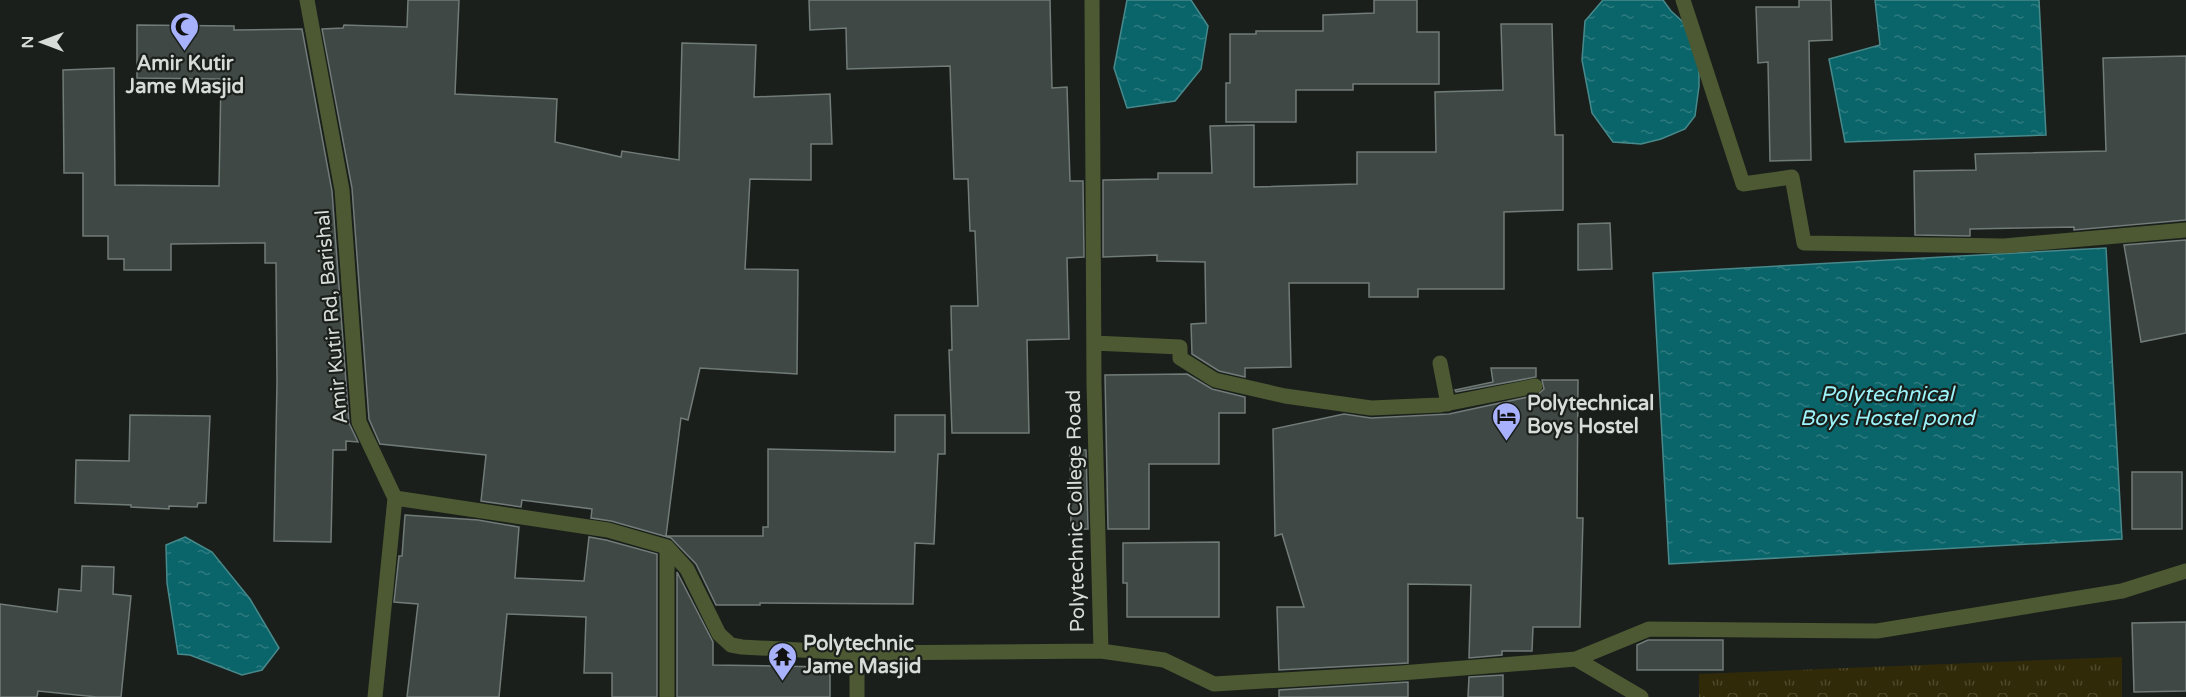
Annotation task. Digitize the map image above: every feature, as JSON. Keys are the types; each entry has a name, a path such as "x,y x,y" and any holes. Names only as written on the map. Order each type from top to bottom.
{"street":[{"name":"Amir Kutir Rd, Barishal","path":"307,0 342,190 359,422 395,498"},
{"name":"Polytechnic College Road","path":"667,547 687,568 719,634 731,645 857,653 1101,651 1094,343 1092,0"},
{"path":"1683,0 1743,184 1792,177 1804,243 2004,246 2186,230"},
{"path":"1094,343 1180,347 1180,358 1215,380 1285,396 1371,408 1448,404 1535,386"},
{"path":"1440,363 1448,404"},
{"path":"375,697 395,498 608,530 667,547 667,697"},
{"path":"1214,684 1401,673 1576,659 1649,629 1877,631 2122,591 2186,572"},
{"path":"1101,651 1164,660 1214,684 1225,697"},
{"path":"857,653 857,697"},
{"path":"1576,659 1641,697"}],"green space":[{"path":"2122,657 2122,697 1699,697 1699,674"},
{"path":"1724,693 2107,693 2107,697 1724,697"}],"water":[{"path":"1127,0 1191,0 1208,26 1201,69 1175,101 1127,108 1114,68"},
{"path":"1603,0 1663,0 1683,22 1699,64 1695,116 1685,129 1641,144 1613,142 1592,113 1582,60 1585,21"},
{"path":"1875,0 2039,0 2046,135 1845,142 1829,59 1880,45"},
{"name":"Polytechnical Boys Hostel pond","path":"2106,248 2122,539 1669,564 1653,273"},
{"path":"185,537 212,552 250,599 279,648 262,670 242,675 190,655 178,654 167,583 166,545"}],"building":[{"path":"408,0 459,0 455,94 557,99 555,142 621,157 622,151 679,160 682,43 756,45 754,97 830,94 832,144 811,144 811,180 750,179 745,269 798,270 797,374 700,368 688,420 681,418 666,536 763,536 763,527 768,527 768,449 895,452 895,415 945,415 945,454 938,454 934,544 915,543 913,604 716,605 696,564 671,538 611,521 591,518 592,509 522,500 521,507 481,501 486,455 380,444 369,419 352,188 322,29 343,28 344,25 407,27"},
{"path":"809,0 1050,0 1052,88 1067,87 1070,181 1083,181 1084,257 1067,258 1069,339 1027,340 1029,433 952,433 949,350 952,350 951,306 978,306 975,231 970,231 968,179 954,179 950,66 847,69 846,28 810,30"},
{"path":"1374,0 1417,0 1417,32 1439,32 1439,84 1353,84 1353,90 1296,90 1296,122 1226,122 1226,83 1230,83 1230,34 1256,34 1256,31 1323,31 1323,15 1374,13"},
{"path":"1799,0 1831,0 1832,40 1809,41 1811,160 1770,161 1768,62 1758,63 1756,7 1799,7"},
{"path":"1501,24 1552,24 1555,135 1563,135 1563,210 1504,212 1504,289 1418,289 1418,297 1369,297 1369,283 1289,283 1291,367 1245,368 1245,377 1219,371 1192,354 1191,324 1206,323 1205,262 1157,261 1157,255 1103,257 1103,180 1158,179 1158,173 1212,173 1210,126 1254,125 1254,187 1357,184 1357,152 1436,152 1435,92 1503,90"},
{"path":"137,25 234,26 234,30 302,29 332,191 349,423 358,442 346,441 346,450 333,450 331,542 274,541 277,382 276,263 265,263 265,243 171,244 171,270 124,270 124,259 108,259 108,236 83,236 83,173 64,173 63,70 114,68 115,185 219,186 221,79 137,78"},
{"path":"2186,56 2186,220 2074,230 2074,227 1970,229 1970,236 1915,235 1914,171 1976,170 1975,154 2106,151 2103,58"},
{"path":"1610,223 1612,269 1578,270 1578,224"},
{"path":"2186,240 2186,333 2141,342 2124,245"},
{"path":"1491,368 1536,368 1536,377 1456,392 1455,390 1493,382"},
{"path":"1187,374 1212,389 1245,397 1245,413 1219,413 1219,464 1149,464 1149,529 1108,529 1105,375"},
{"path":"1542,380 1578,380 1577,518 1583,518 1580,627 1533,627 1532,651 1502,651 1502,655 1469,658 1471,585 1408,584 1408,663 1279,670 1277,607 1304,607 1282,534 1275,536 1273,429 1344,414 1371,418 1449,414 1537,395 1544,389"},
{"path":"130,415 210,416 206,503 198,503 197,507 169,506 169,509 75,503 76,460 129,461"},
{"path":"1070,450 1086,450 1088,529 1071,529"},
{"path":"2132,472 2182,472 2182,529 2132,529"},
{"path":"405,515 478,520 519,527 515,578 584,581 589,537 657,554 657,697 612,697 612,673 584,673 586,617 507,614 499,697 407,697 418,604 394,602 399,556 402,556"},
{"path":"1219,542 1219,617 1127,617 1127,583 1123,583 1123,543"},
{"path":"82,566 114,567 113,594 131,596 121,697 38,691 37,697 0,697 0,604 57,612 59,589 81,591"},
{"path":"677,572 713,642 713,665 830,667 830,697 677,697"},
{"path":"2186,622 2186,691 2134,692 2132,623"},
{"path":"1648,640 1723,640 1723,670 1637,670 1637,645"},
{"path":"1503,675 1503,697 1468,697 1469,677"},
{"path":"1408,682 1408,697 1279,697 1279,690"}],"place":[{"name":"Amir Kutir Jame Masjid","path":"185,52"},
{"name":"Polytechnical Boys Hostel","path":"1506,442"},
{"name":"Polytechnic Jame Masjid","path":"782,682"}]}
